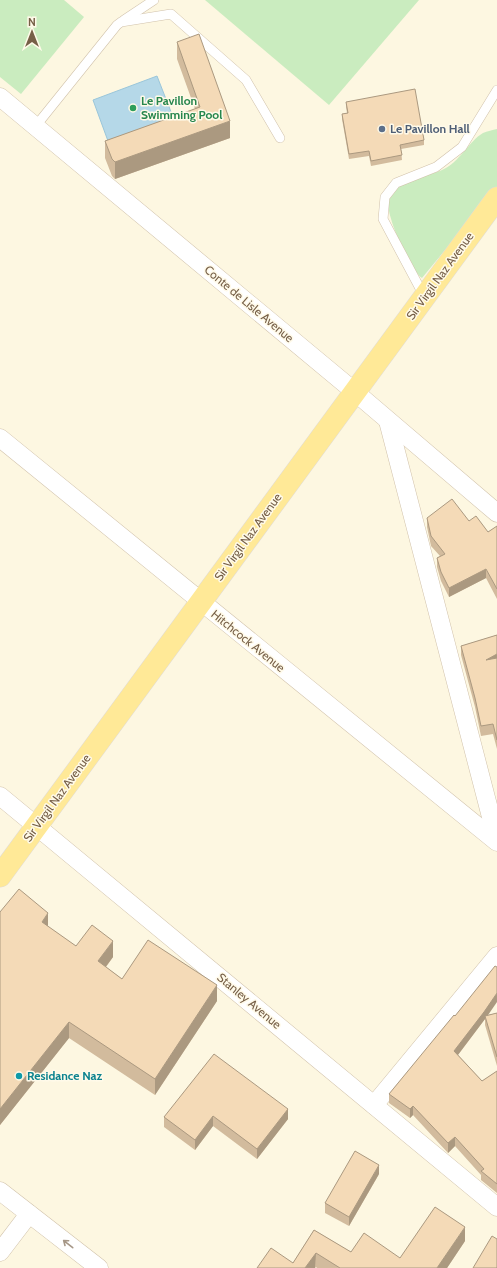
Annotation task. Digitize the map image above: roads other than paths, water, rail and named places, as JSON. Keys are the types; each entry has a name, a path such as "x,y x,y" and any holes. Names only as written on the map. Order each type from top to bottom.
{"main road":[{"name":"Sir Virgil Naz Avenue","path":"0,876 497,198"}],"street":[{"name":"Conte de Lisle Avenue","path":"0,97 355,392 388,422 497,513"},
{"path":"388,422 497,841"},
{"name":"Hitchcock Avenue","path":"0,438 200,602 497,841"},
{"name":"Stanley Avenue","path":"0,796 497,1207"},
{"path":"374,1105 497,956"},
{"path":"0,1191 99,1268"},
{"path":"0,1252 29,1214"}],"lane":[{"path":"36,127 113,28 154,0"},
{"path":"121,22 164,14 171,14 177,18 246,80 280,138"},
{"path":"424,298 383,219 385,196 396,183 436,167 462,147 497,90"}],"water":[{"name":"Le Pavillon Swimming Pool","path":"157,76 173,117 108,141 93,100"}],"place":[{"name":"Le Pavillon Swimming Pool","path":"133,108"},
{"name":"Le Pavillon Hall","path":"382,129"},
{"name":"Residance Naz","path":"19,1076"}]}
